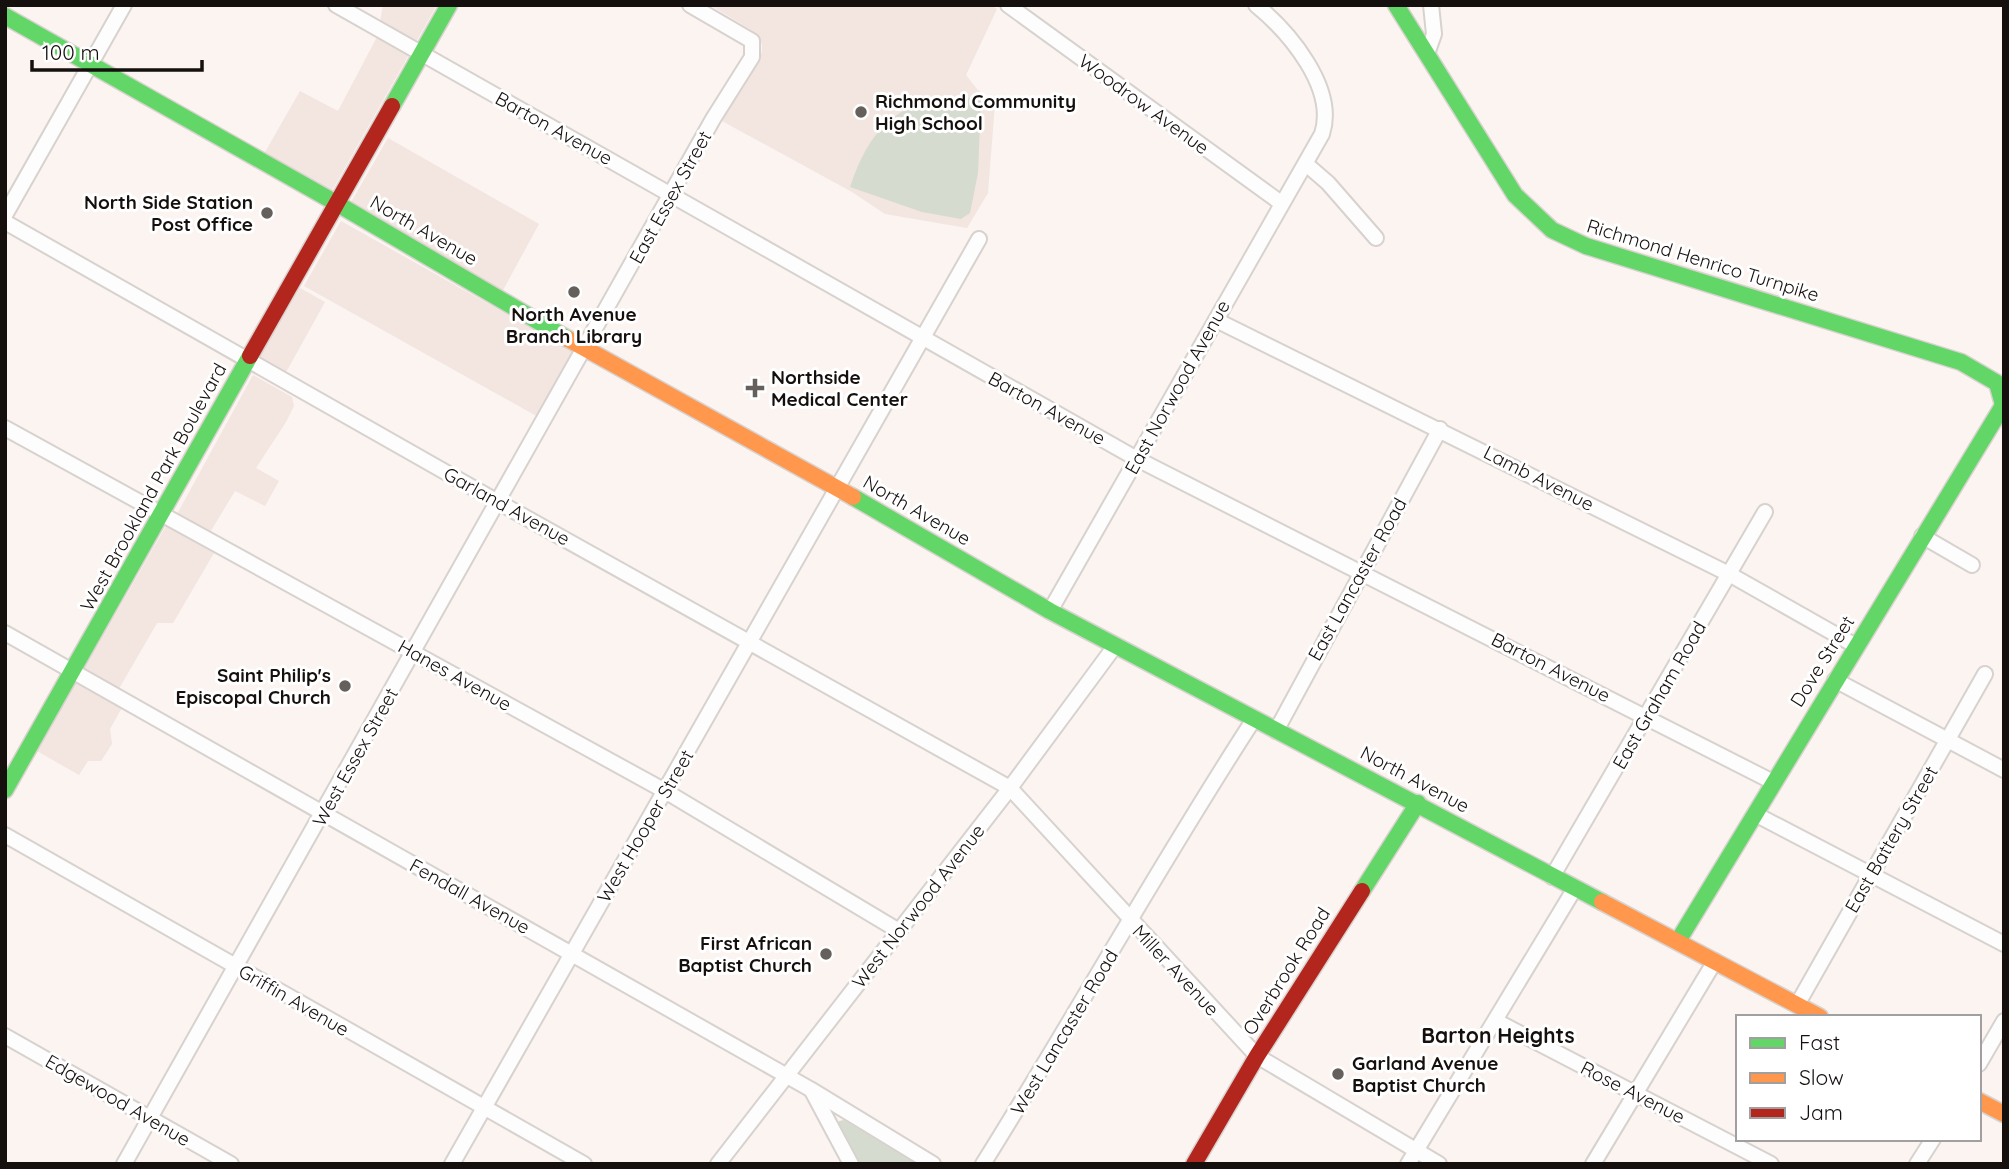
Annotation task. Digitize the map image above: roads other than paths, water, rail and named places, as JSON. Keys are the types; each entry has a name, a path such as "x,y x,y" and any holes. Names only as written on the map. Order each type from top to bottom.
{"street":[{"path":"5,215 124,5"},
{"name":"Barton Avenue","path":"336,5 1137,459 1648,715 1773,782"},
{"name":"West Brookland Park Boulevard","path":"5,790 450,5"},
{"name":"East Essex Street","path":"584,349 752,57 754,45 748,37 690,5"},
{"name":"Woodrow Avenue","path":"1007,5 1281,203"},
{"name":"East Norwood Avenue","path":"1050,611 1281,203 1306,164 1326,122 1323,99 1287,32 1256,5"},
{"name":"Richmond Henrico Turnpike","path":"1396,5 1507,184 1552,230 1586,246 1961,362 1997,383 2004,406"},
{"path":"1427,54 1434,34 1431,5"},
{"name":"North Avenue","path":"5,16 336,203 584,349 836,487 1050,611 1816,1015"},
{"path":"1306,164 1328,183 1376,238"},
{"name":"Garland Avenue","path":"5,222 1010,788"},
{"name":"West Hooper Street","path":"452,1164 979,239"},
{"name":"Lamb Avenue","path":"1216,320 1728,574 1856,646"},
{"name":"West Essex Street","path":"124,1164 584,349"},
{"name":"Dove Street","path":"1678,941 1922,536 2004,406"},
{"name":"Hanes Avenue","path":"5,428 160,516 665,791 899,931"},
{"name":"East Lancaster Road","path":"1276,731 1361,570 1440,429"},
{"name":"East Graham Road","path":"1552,877 1765,512"},
{"path":"1922,536 1972,565"},
{"name":"Fendall Avenue","path":"5,633 786,1075 933,1164"},
{"name":"West Norwood Avenue","path":"718,1164 1010,788 1115,646"},
{"name":"East Battery Street","path":"1797,1005 1985,674"},
{"path":"1835,680 2004,770"},
{"name":"West Lancaster Road","path":"983,1164 1131,922 1205,794 1254,719"},
{"name":"Miller Avenue","path":"1010,788 1257,1056 1412,1158 1439,1164"},
{"name":"Overbrook Road","path":"1194,1164 1257,1056 1418,803"},
{"path":"1755,814 2004,944"},
{"name":"Griffin Avenue","path":"5,835 584,1164"},
{"path":"1412,1158 1575,888"},
{"path":"1593,1164 1715,961"},
{"name":"Rose Avenue","path":"1496,1021 1771,1164"},
{"path":"1981,1061 2004,1021"},
{"name":"Edgewood Avenue","path":"5,1036 231,1164"},
{"path":"810,1089 851,1164"},
{"path":"1981,1102 2004,1114"},
{"path":"1917,1164 1932,1141"}],"place":[{"name":"Richmond Community High School","path":"861,112"},
{"name":"North Side Station Post Office","path":"267,213"},
{"name":"North Avenue Branch Library","path":"574,292"},
{"name":"Northside Medical Center","path":"755,388"},
{"name":"Saint Philip's Episcopal Church","path":"345,686"},
{"name":"First African Baptist Church","path":"826,954"},
{"name":"Garland Avenue Baptist Church","path":"1338,1074"}],"district":[{"name":"Barton Heights","path":"1498,1035"}]}
